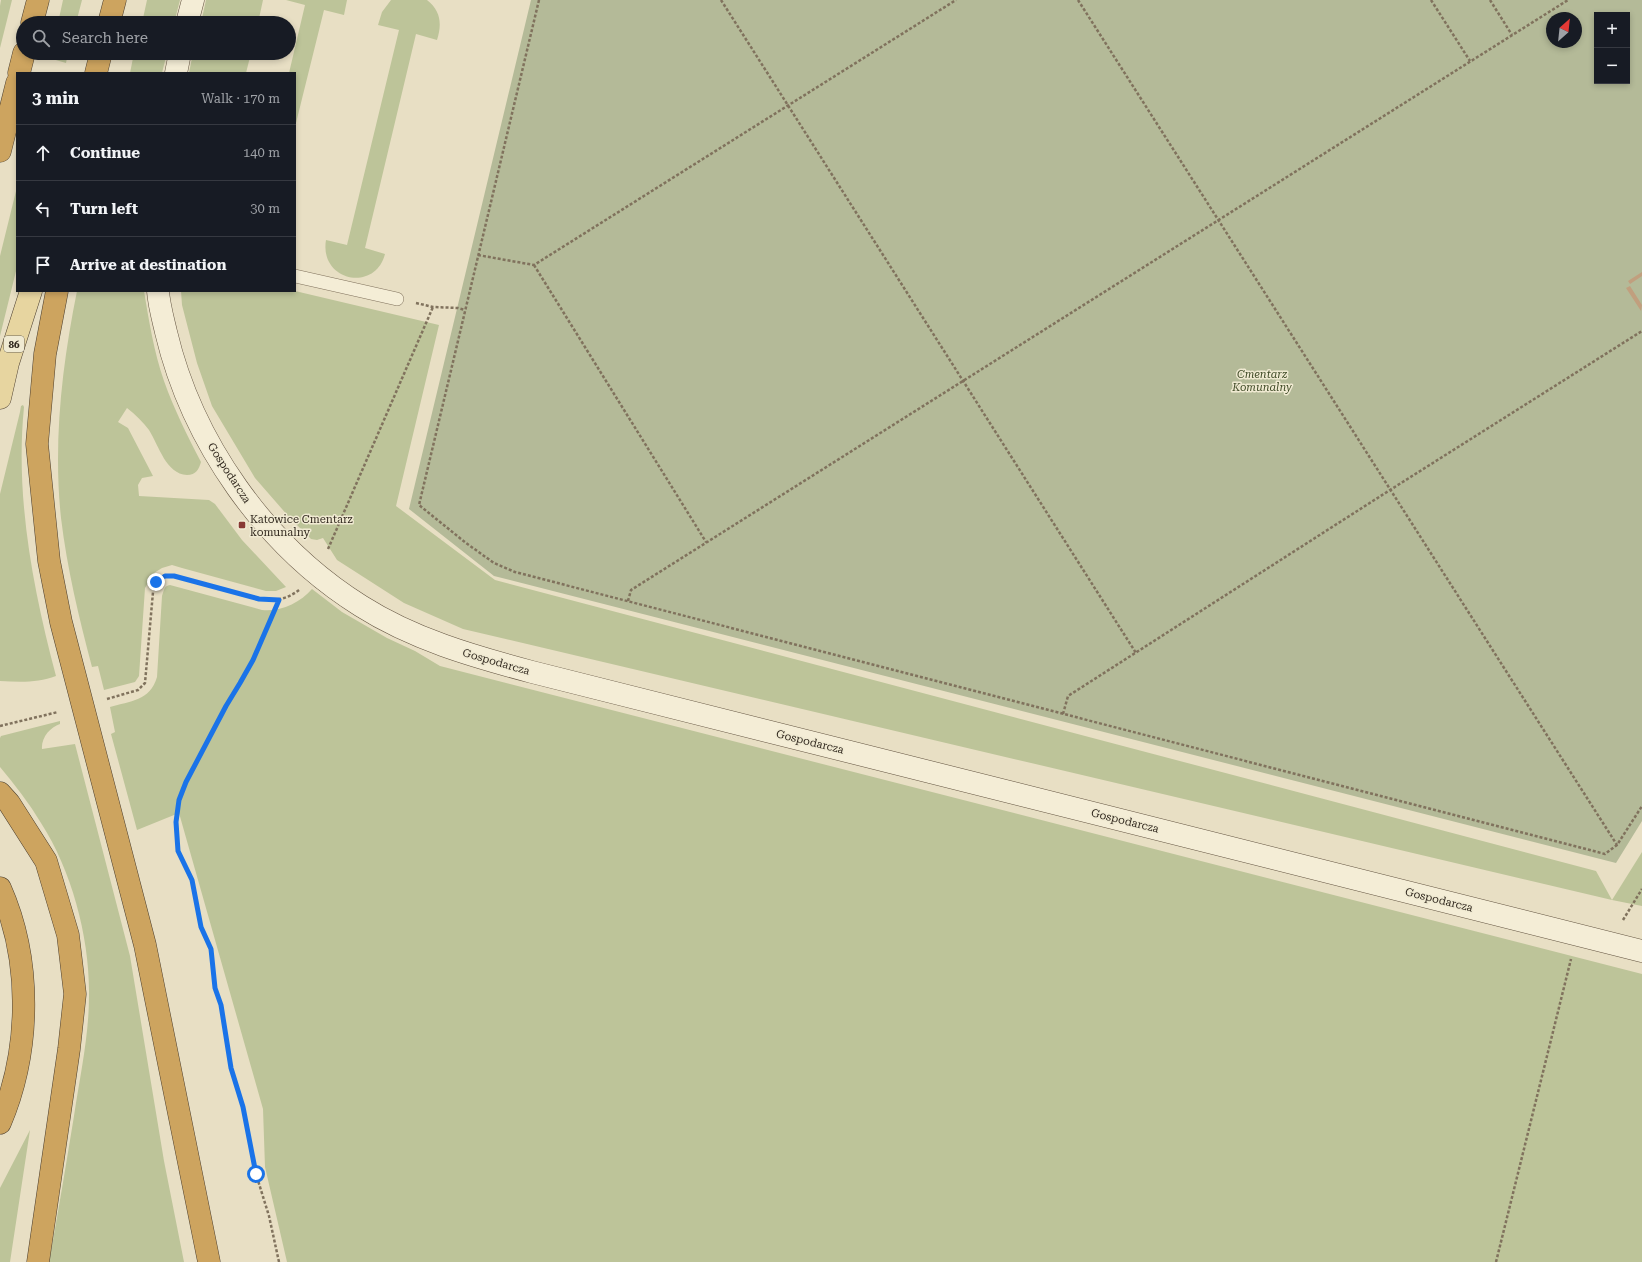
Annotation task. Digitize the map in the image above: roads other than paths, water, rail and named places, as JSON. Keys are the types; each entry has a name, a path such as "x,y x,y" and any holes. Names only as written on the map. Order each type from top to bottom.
{"highway":[{"path":"34,16 38,0"},
{"path":"111,16 115,0"},
{"path":"19,72 22,60"},
{"path":"96,72 99,60"},
{"path":"0,151 16,87"},
{"path":"58,292 45,354 38,444 49,561 61,622 145,945 209,1262"},
{"path":"0,793 9,803 46,861 68,935 75,994 69,1049 38,1262"},
{"path":"0,888 6,902 20,953 23,992 22,1040 15,1078 0,1123"}],"main road":[{"name":"86","path":"0,398 8,363 31,292"}],"street":[{"path":"189,16 193,0"},
{"path":"176,72 179,60"},
{"name":"Gospodarcza","path":"158,292 158,302 171,355 185,394 203,431 239,490 277,535 322,579 361,606 415,634 463,653 532,672 1642,951"}],"lane":[{"path":"296,276 397,299"}],"place":[{"name":"Katowice Cmentarz komunalny","path":"242,525"}],"park label":[{"name":"Cmentarz Komunalny","path":"1262,380"}]}
